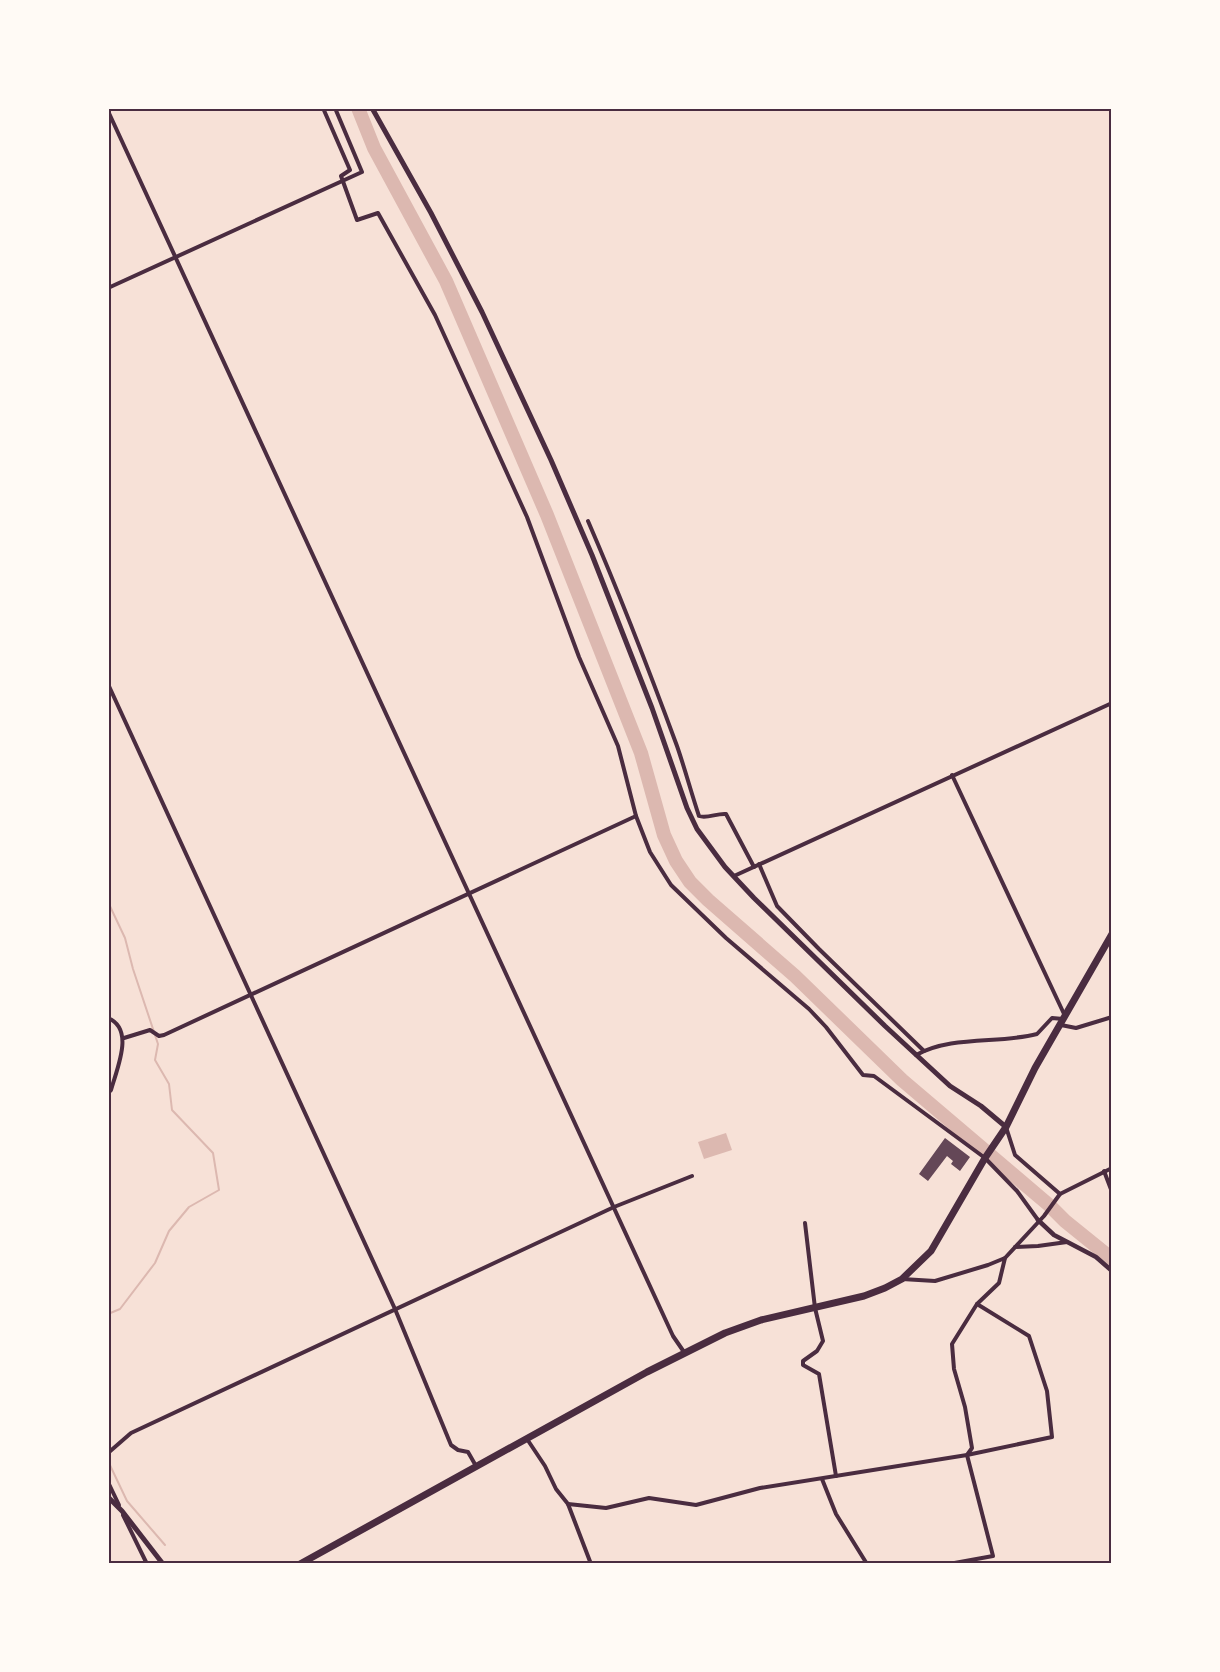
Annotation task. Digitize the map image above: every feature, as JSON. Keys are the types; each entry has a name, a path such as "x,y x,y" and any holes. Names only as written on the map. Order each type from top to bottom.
{"highway":[{"path":"300,1564 684,1352 725,1333 761,1320 864,1296 902,1279 931,1251 985,1158 1006,1127 1035,1068 1110,943 1112,934"}],"main road":[{"path":"372,108 431,213 477,303 551,460 599,573 656,718 687,808 710,849 754,898 915,1056 950,1086 981,1106 1006,1127"},
{"path":"108,1497 122,1511 163,1564"}],"street":[{"path":"323,108 350,170 340,176 357,220 378,213 417,279 527,517 579,657 618,746 636,816 650,852 671,885 726,938 809,1009 863,1075 874,1076 985,1158 1017,1191 1038,1220 1054,1235 1096,1257 1112,1271"},
{"path":"108,288 362,172 335,108"},
{"path":"108,111 673,1336 684,1352"},
{"path":"588,521 612,575 677,748 699,816 704,818 719,813 726,814 754,867"},
{"path":"108,684 395,1309 451,1444 458,1450 468,1452 476,1467"},
{"path":"734,876 1112,703"},
{"path":"952,775 1063,1020"},
{"path":"124,1038 150,1030 159,1036 164,1035 636,816"},
{"path":"759,864 777,906 835,966 924,1051"},
{"path":"915,1056 924,1051 961,1043 1032,1036 1037,1034 1052,1018 1063,1020 1076,1028 1112,1017"},
{"path":"108,1018 118,1024 124,1038 111,1090 108,1093"},
{"path":"1006,1127 1016,1155 1060,1194"},
{"path":"902,1279 935,1281 988,1265 1005,1257 1044,1216 1060,1194 1112,1168"},
{"path":"1104,1171 1112,1192"},
{"path":"108,1453 131,1433 614,1207 692,1176"},
{"path":"805,1223 815,1308 824,1341 817,1351 803,1361 803,1365 819,1374 836,1476"},
{"path":"1014,1247 1067,1242"},
{"path":"949,1564 993,1556 967,1455 972,1448 954,1369 952,1344 977,1304 999,1283 1005,1257"},
{"path":"568,1504 606,1508 649,1498 696,1505 760,1488 967,1455 1052,1437 1047,1391 1029,1336 977,1304"},
{"path":"527,1439 545,1466 556,1489 568,1504 591,1564"},
{"path":"822,1479 836,1514 867,1564"},
{"path":"108,1482 147,1564"}],"shaded area":[{"path":"726,1133 732,1150 704,1159 698,1142"}],"building":[{"path":"945,1138 970,1157 960,1171 951,1164 953,1161 947,1156 928,1181 919,1174"}],"waterway":[{"path":"358,108 374,148 446,281 547,515 641,753 664,835 676,861 690,882 708,900 795,976 902,1080 1112,1259"},
{"path":"108,902 125,938 158,1044 155,1060 169,1084 172,1110 213,1153 219,1190 189,1207 169,1231 155,1263 120,1309 108,1314"},
{"path":"108,1461 127,1501 165,1545"}]}
